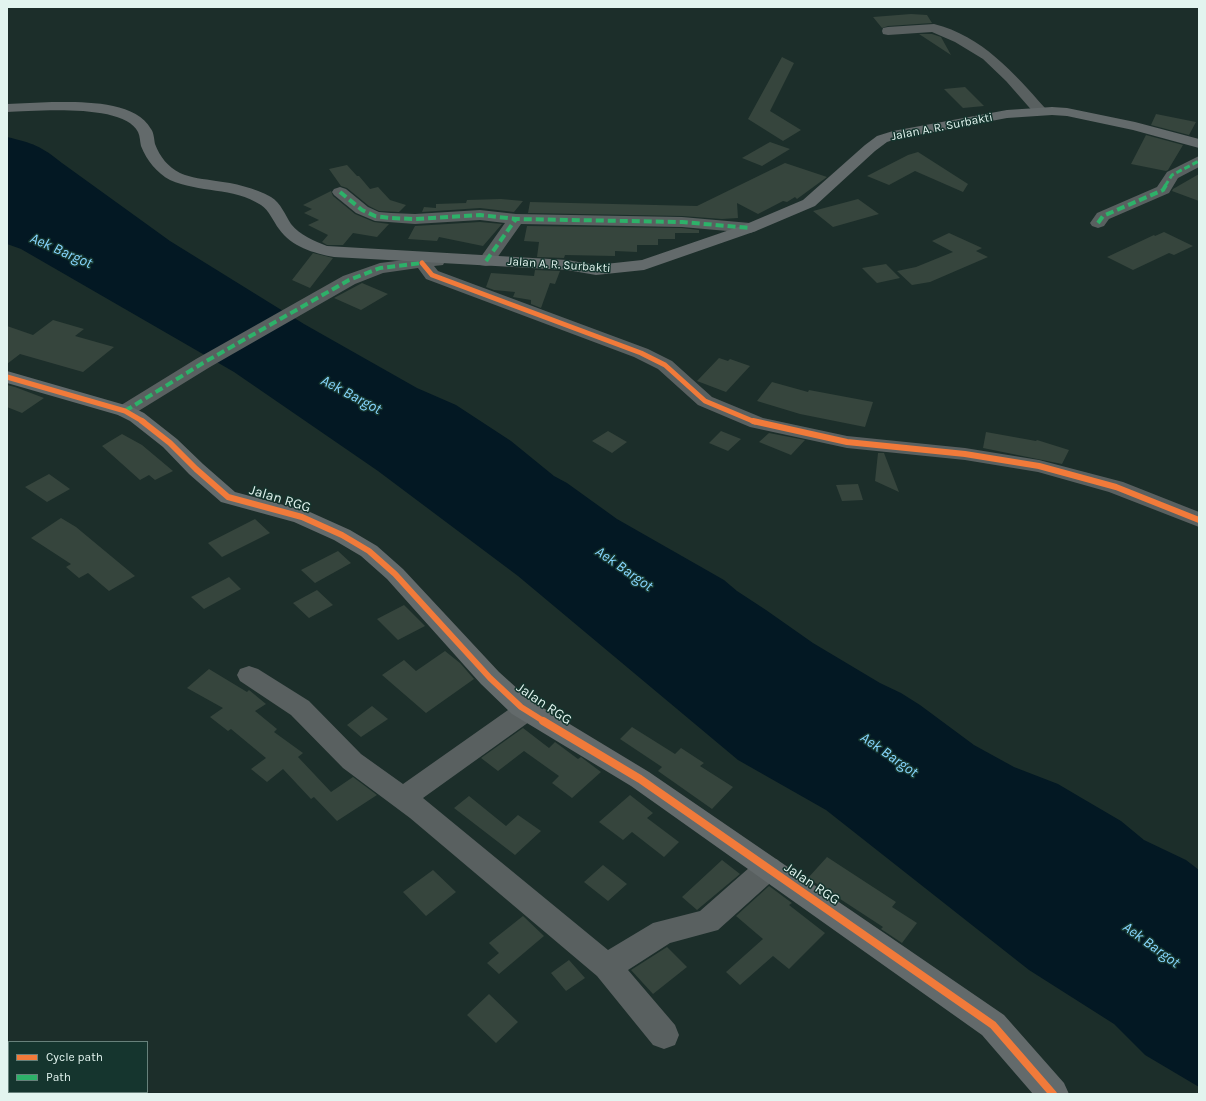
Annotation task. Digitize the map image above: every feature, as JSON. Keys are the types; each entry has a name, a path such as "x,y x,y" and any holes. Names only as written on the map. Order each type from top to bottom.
{"main road":[{"name":"Jalan A. R. Surbakti","path":"7,108 52,106 104,109 129,116 145,131 152,154 160,165 170,174 188,181 222,186 253,195 268,202 280,216 288,230 303,242 318,249 334,252 567,265 596,270 644,265 750,228 809,203 870,148 882,139 893,135 1008,114 1052,111 1135,126 1199,144"},
{"name":"Jalan RGG","path":"7,377 125,411 136,417 170,443 196,469 228,497 302,517 342,535 369,551 395,574 490,678 521,707 640,779 993,1025 1053,1094"}],"street":[{"path":"888,31 934,28 960,39 988,56 1011,78 1040,111"},
{"path":"1098,223 1103,216 1163,190 1172,175 1199,161"},
{"path":"340,192 362,210 375,216 415,219 480,215 516,219 654,221 750,228"},
{"path":"486,261 516,219"},
{"path":"125,411 203,363 349,280 380,268 453,259"},
{"path":"422,263 432,275 544,316 653,359 665,365 705,401 757,423 847,442 965,454 1039,466 1116,487 1199,520"},
{"path":"249,675 300,708 352,761 403,798 607,968 664,1035"},
{"path":"403,798 527,710"},
{"path":"607,968 663,932 708,921 768,868"}],"water":[{"name":"Aek Bargot","path":"7,137 30,143 42,149 170,241 304,324 417,388 456,405 511,441 554,476 567,483 617,519 724,580 737,591 813,643 920,705 974,745 1014,767 1058,784 1121,821 1144,840 1186,860 1199,870 1199,1087 1145,1055 1114,1024 1029,970 826,810 738,760 518,576 378,471 234,372 21,249 7,244"}],"building":[{"path":"911,14 927,15 932,23 888,26 882,28 873,17"},
{"path":"919,34 932,34 941,37 951,55"},
{"path":"782,57 794,63 770,111 801,130 783,141 748,119"},
{"path":"965,87 984,106 963,108 944,89"},
{"path":"1156,114 1196,122 1189,135 1151,125"},
{"path":"1146,135 1183,145 1168,170 1166,171 1131,164"},
{"path":"770,142 790,149 762,166 742,158"},
{"path":"918,152 968,184 963,192 915,171 889,185 867,176 908,155"},
{"path":"785,163 827,177 797,199 795,197 787,202 783,201 758,214 737,203 738,218 722,219 682,216 528,213 530,202 697,206"},
{"path":"347,165 370,189 378,187 390,200 406,205 399,212 379,211 369,206 347,188 341,186 329,169"},
{"path":"1199,174 1199,201 1172,191 1173,189"},
{"path":"331,191 333,196 355,214 374,222 389,224 377,237 353,233 343,245 327,245 322,242 328,235 308,225 319,220 304,213 312,209 303,205"},
{"path":"501,199 523,201 514,212 480,208 422,212 424,207 436,208 436,204 466,203 467,200"},
{"path":"858,199 879,214 833,227 813,211"},
{"path":"480,222 502,224 483,246 439,237 437,241 408,239 415,226"},
{"path":"527,226 682,228 699,230 699,233 675,233 675,239 658,239 658,245 637,245 637,252 615,251 615,256 565,255 564,258 537,257 539,242 524,241"},
{"path":"1164,232 1193,246 1174,255 1169,253 1133,270 1107,257 1154,235 1155,236"},
{"path":"949,233 982,248 976,251 988,257 930,282 912,285 897,271 916,267 953,252 932,241"},
{"path":"313,253 333,258 310,288 292,280"},
{"path":"886,264 900,278 877,283 862,268"},
{"path":"535,270 560,271 555,284 550,283 541,308 531,304 531,300 513,297 515,292 494,290 486,287 491,273 534,276"},
{"path":"362,283 388,294 361,310 334,298"},
{"path":"53,320 84,329 75,336 114,347 83,372 20,354 7,364 7,326 33,335"},
{"path":"719,358 728,361 730,359 750,366 726,392 697,381"},
{"path":"772,382 808,392 809,390 873,402 865,427 800,414 757,401"},
{"path":"7,385 44,398 22,413 7,407"},
{"path":"608,431 627,442 612,453 592,441"},
{"path":"721,431 741,439 728,451 709,443"},
{"path":"986,432 1037,440 1069,450 1062,464 983,448"},
{"path":"769,433 805,440 791,455 759,442"},
{"path":"122,434 142,445 173,471 155,480 149,475 140,480 102,446"},
{"path":"878,453 884,453 899,492 875,481"},
{"path":"49,474 70,489 47,502 25,487"},
{"path":"858,484 863,500 842,501 836,485"},
{"path":"61,518 76,527 135,576 109,591 88,573 79,578 66,567 71,564 31,538"},
{"path":"255,519 270,533 222,557 208,543"},
{"path":"338,551 351,563 315,583 301,570"},
{"path":"229,577 241,589 204,609 191,597"},
{"path":"317,590 333,605 309,618 293,603"},
{"path":"404,605 425,626 398,640 377,619"},
{"path":"445,651 460,663 474,679 426,713 382,675 404,660 416,671"},
{"path":"209,669 247,692 249,690 266,704 255,711 277,729 274,732 303,753 298,757 331,792 353,777 377,795 337,821 314,797 311,799 283,769 267,782 251,769 266,758 231,729 228,731 210,717 223,708 187,688"},
{"path":"372,706 388,719 361,737 347,725"},
{"path":"632,727 675,754 681,748 704,763 700,766 733,787 712,809 658,771 662,767 620,739"},
{"path":"523,728 549,748 555,742 578,759 581,757 601,772 572,798 552,783 559,776 524,751 498,771 481,758"},
{"path":"630,795 653,813 647,818 679,842 664,857 632,832 623,840 599,822"},
{"path":"469,796 506,826 518,815 541,831 515,855 454,808"},
{"path":"827,857 896,902 892,907 917,923 902,943 881,929 883,927 808,878"},
{"path":"722,860 740,874 697,910 682,897"},
{"path":"603,865 627,884 608,901 584,882"},
{"path":"433,870 456,892 426,916 403,892"},
{"path":"769,886 792,903 789,905 825,933 789,969 773,956 740,985 726,972 763,939 736,916"},
{"path":"523,916 544,936 499,974 487,963 499,953 489,943"},
{"path":"667,947 687,967 653,994 631,970"},
{"path":"569,960 585,978 566,991 551,973"},
{"path":"489,994 518,1022 496,1043 467,1015"}],"marked path":[{"path":"1098,223 1103,216 1163,190 1172,175 1199,161"},
{"path":"340,192 362,210 375,216 391,218 415,219 480,215 516,219 682,222 750,228"},
{"path":"486,261 516,219"},
{"path":"125,411 203,363 349,280 380,268 422,263"}],"cycle path":[{"path":"422,263 432,275 641,353 665,365 705,401 757,423 847,442 965,454 1039,466 1116,487 1199,520"},
{"path":"7,377 125,411 137,417 170,443 196,469 228,497 302,517 342,535 369,551 395,574 490,678 521,707 640,779 993,1025 1053,1094"}]}
